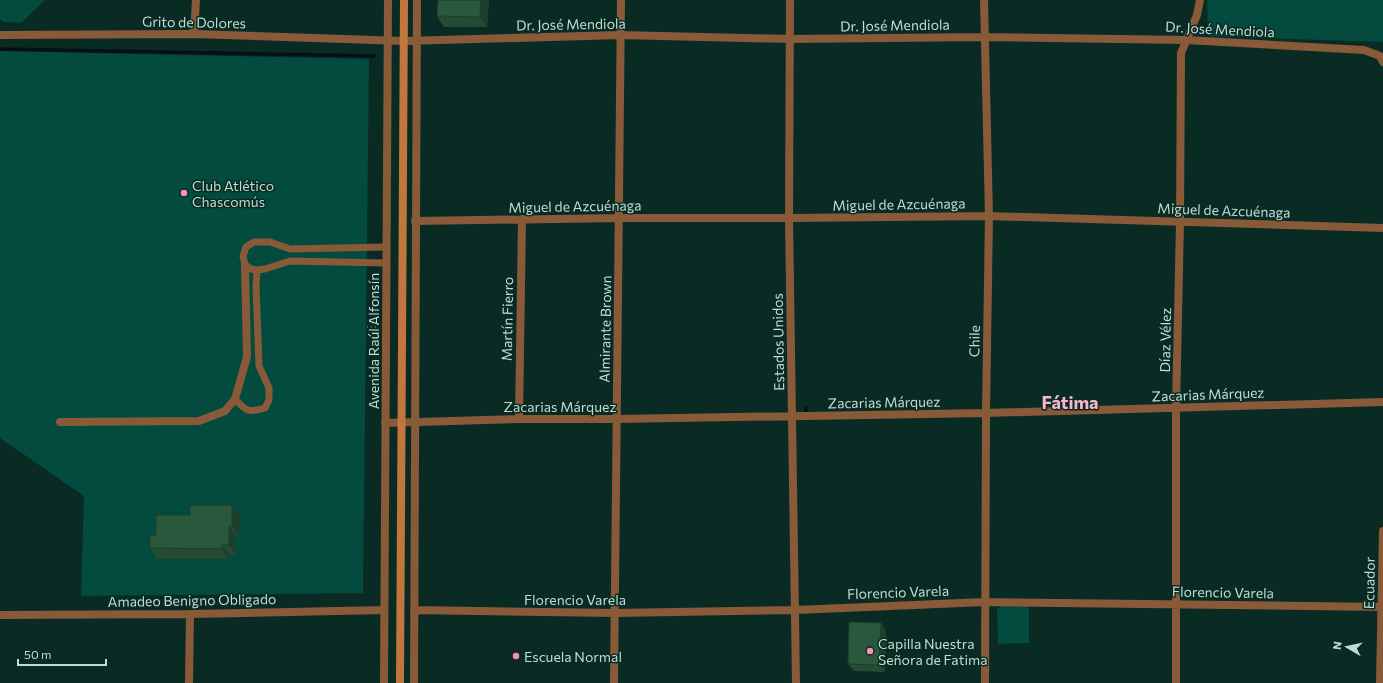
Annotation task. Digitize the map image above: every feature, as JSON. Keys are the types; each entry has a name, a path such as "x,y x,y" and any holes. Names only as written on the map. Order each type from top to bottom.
{"main road":[{"name":"Avenida Raúl Alfonsín","path":"400,683 404,0"}],"street":[{"path":"194,34 196,0"},
{"name":"Avenida Raúl Alfonsín","path":"384,683 388,0"},
{"path":"414,683 417,0"},
{"name":"Almirante Brown","path":"614,683 616,613 616,419 620,218 621,0"},
{"name":"Estados Unidos","path":"790,0 789,218 796,683"},
{"name":"Chile","path":"984,0 989,216 986,414 985,683"},
{"name":"Díaz Vélez","path":"1176,683 1176,408 1180,222 1181,52 1197,15 1200,0"},
{"name":"Grito de Dolores","path":"0,35 194,34 404,41"},
{"name":"Dr. José Mendiola","path":"404,41 416,42 621,35 790,39 984,37 1186,40 1364,50 1380,56 1383,62"},
{"name":"Miguel de Azcuénaga","path":"415,221 620,218 989,216 1383,228"},
{"name":"Martín Fierro","path":"518,419 522,219"},
{"path":"60,422 199,421 225,411 235,399 247,357 245,265"},
{"name":"Zacarias Márquez","path":"385,423 518,419 986,414 1383,402"},
{"name":"Ecuador","path":"1380,683 1383,531"},
{"name":"Florencio Varela","path":"414,610 616,613 795,610 985,602 1382,607"},
{"name":"Amadeo Benigno Obligado","path":"0,615 190,614 384,610"},
{"path":"189,683 190,614"}],"lane":[{"path":"386,247 290,249 270,242 254,242 246,248 243,256 245,265 250,269 258,270 265,270 290,261 386,263"},
{"path":"235,399 245,410 254,411 264,408 269,400 269,388 259,366 256,286 258,270"}],"green space":[{"path":"0,0 45,0 21,23 3,22 0,19"},
{"path":"1207,0 1383,0 1383,42 1208,36"},
{"name":"Club Atlético Chascomús","path":"0,51 369,59 363,593 81,596 84,496 0,438"},
{"path":"1004,603 1029,604 1029,643 998,644 997,609"}],"building":[{"path":"438,0 481,0 480,17 437,16"},
{"path":"190,505 232,505 232,526 229,526 229,545 222,545 222,549 150,548 150,535 156,535 156,515 190,515"},
{"name":"Capilla Nuestra Señora de Fatima","path":"849,622 881,623 879,665 848,664"}],"waterway":[{"path":"0,49 374,56"}],"place":[{"name":"Club Atlético Chascomús","path":"184,193"},
{"name":"Capilla Nuestra Señora de Fatima","path":"870,651"},
{"name":"Escuela Normal","path":"516,656"}],"district":[{"name":"Fátima","path":"1070,402"}]}
